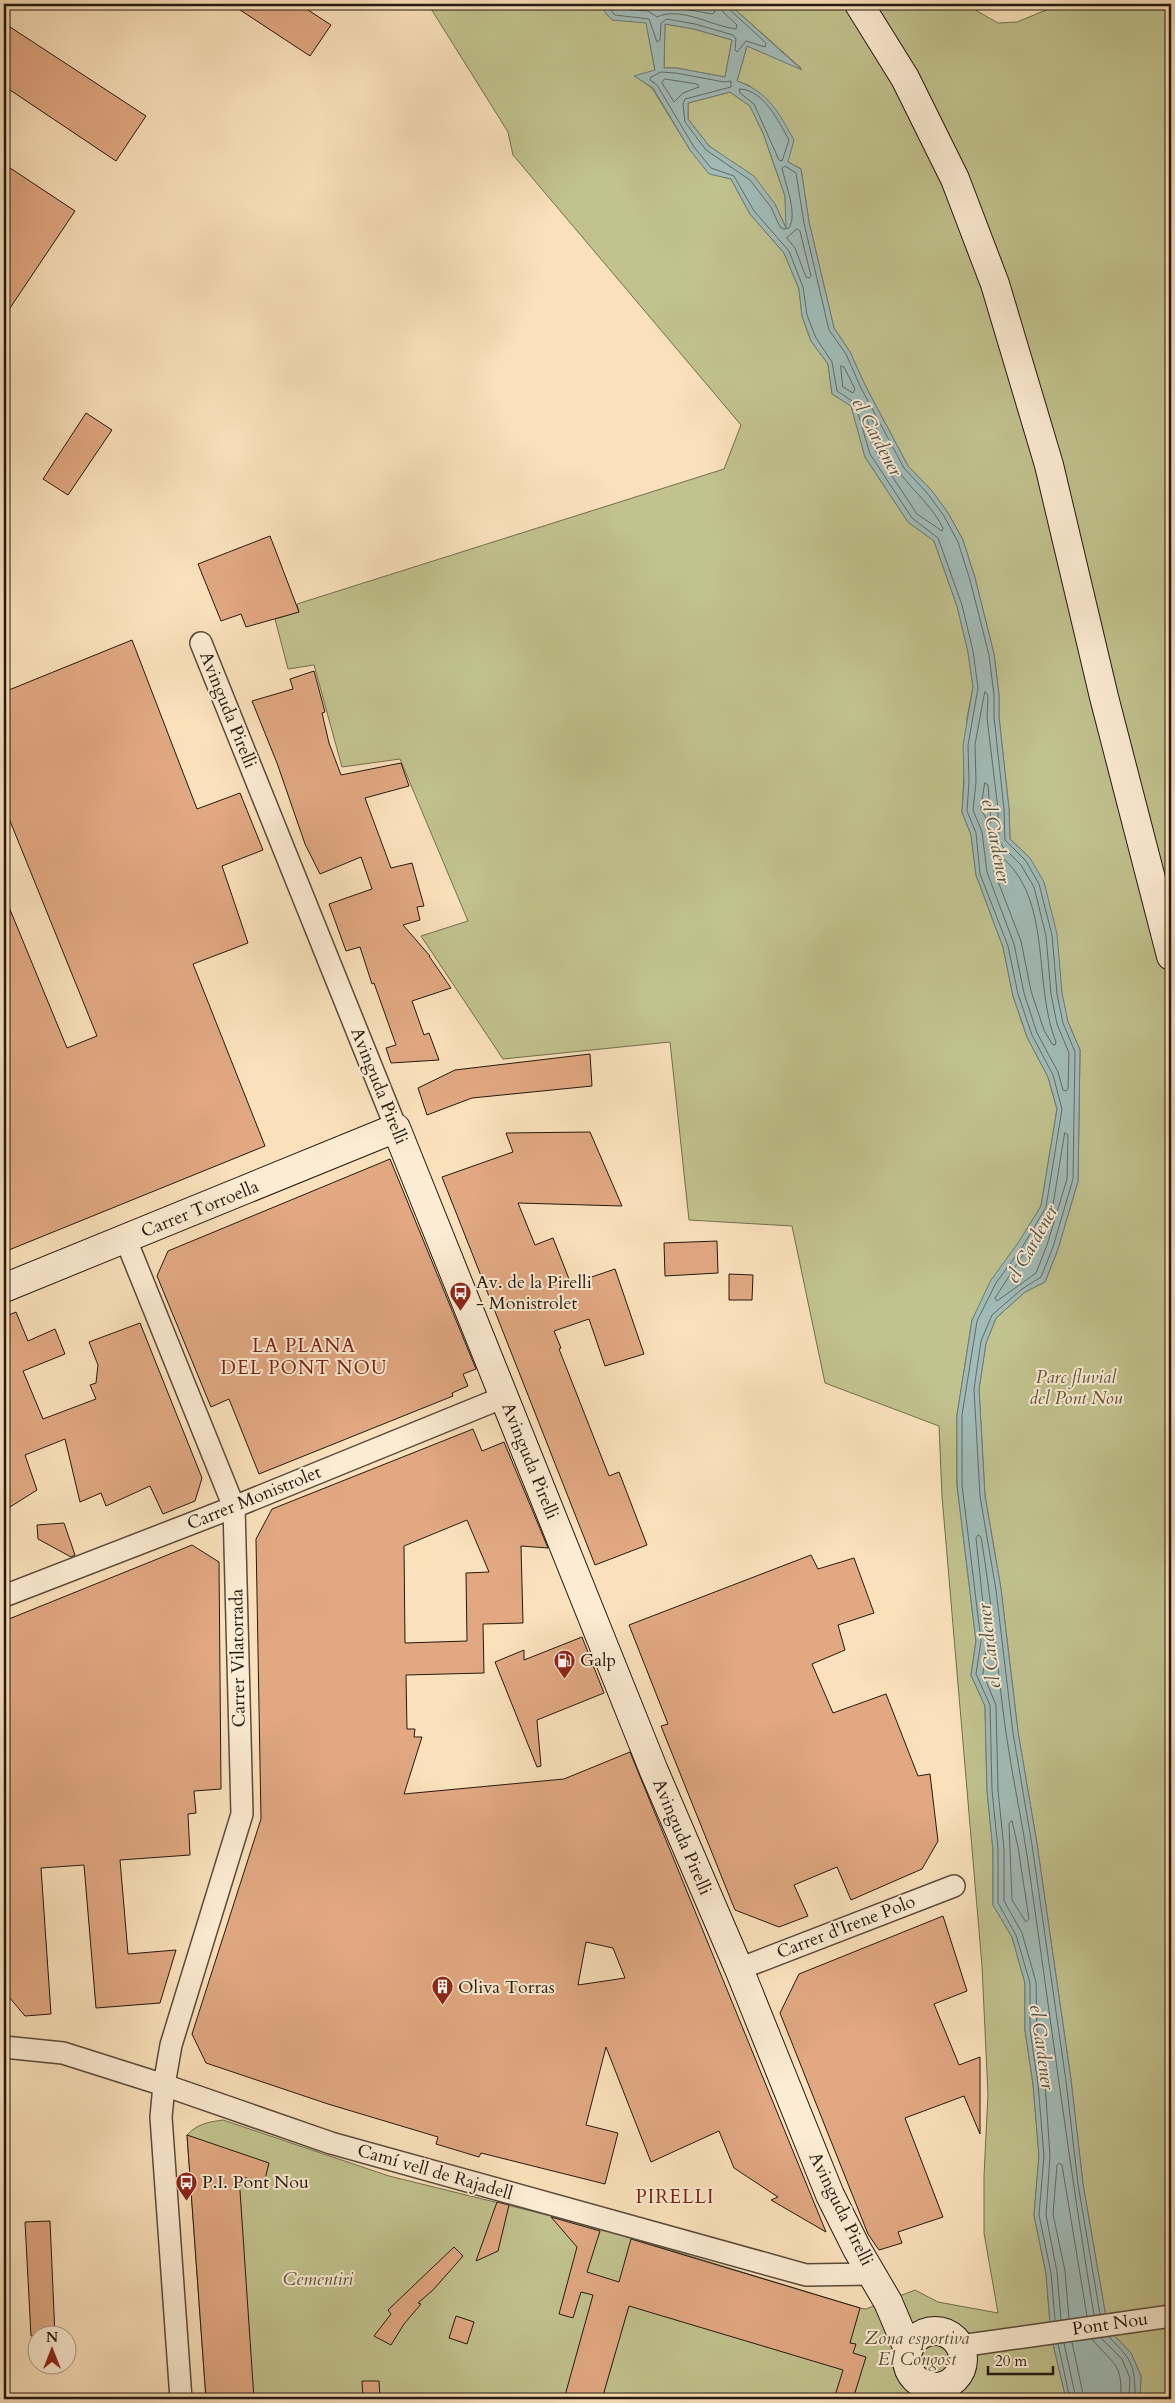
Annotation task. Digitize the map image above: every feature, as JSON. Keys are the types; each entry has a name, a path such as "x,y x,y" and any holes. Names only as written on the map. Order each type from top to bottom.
{"street":[{"path":"859,4 906,78 955,178 995,284 1048,465 1104,697 1171,956"},
{"name":"Avinguda Pirelli","path":"201,643 654,1772 739,1968 830,2195 888,2302 908,2349"},
{"name":"Carrer Torroella","path":"4,1288 126,1240 396,1128"},
{"name":"Carrer Vilatorrada","path":"126,1240 234,1508 242,1814 171,2045 161,2117 181,2399"},
{"name":"Carrer Monistrolet","path":"4,1596 234,1508 504,1397"},
{"name":"Carrer d'Irene Polo","path":"739,1968 954,1886"},
{"name":"Camí vell de Rajadell","path":"4,2047 63,2053 164,2085 331,2143 806,2275 872,2274"},
{"name":"Avinguda Pirelli","path":"872,2274 904,2300 929,2331"},
{"name":"Pont Nou","path":"960,2346 1018,2336 1171,2316"},
{"path":"960,2373 934,2393 915,2380 910,2372 906,2363 908,2349 916,2338 929,2331 947,2334 960,2346 963,2360 960,2373 964,2399"}],"green space":[{"path":"428,4 598,4 612,20 646,22 655,71 635,76 652,88 690,150 709,173 731,179 750,214 784,253 799,289 802,316 811,341 828,364 832,394 851,405 865,457 908,522 934,541 957,606 968,652 973,687 967,718 962,812 971,835 976,875 1003,947 1013,996 1027,1037 1048,1077 1057,1109 1041,1206 972,1320 957,1415 957,1485 976,1641 971,1675 985,1706 987,1790 993,1850 993,1905 1012,1937 1025,1983 1025,2030 1033,2084 1039,2156 1034,2215 1046,2274 1051,2335 1066,2399 206,2399 187,2135 203,2124 223,2120 389,2176 588,2225 860,2308 866,2309 915,2290 938,2302 998,2313 984,2233 984,2176 988,2094 982,1966 942,1496 939,1426 825,1383 792,1226 689,1220 670,1042 503,1059 421,936 468,921 400,759 342,767 314,665 288,669 275,619 299,612 297,604 724,469 741,425 513,155 508,132"},
{"name":"Parc fluvial del Pont Nou","path":"729,4 972,4 977,11 998,23 1017,22 1061,4 1171,4 1171,2399 1140,2399 1141,2376 1131,2353 1108,2329 1083,2184 1071,2080 1037,1844 1018,1732 1001,1589 985,1496 979,1389 986,1343 996,1318 1025,1292 1045,1282 1058,1249 1078,1181 1080,1050 1068,1022 1030,858 1010,839 1009,809 994,654 975,578 963,540 948,513 932,491 908,466 865,385 850,352 834,328 809,222 801,169 788,162 750,86 737,81 747,46 801,68"},
{"path":"665,24 694,29 732,40 725,77 676,68 664,68"},
{"path":"730,92 750,106 763,133 785,196 787,230 775,204 730,161 709,146 688,119 688,103"}],"water":[{"name":"el Cardener","path":"598,4 729,4 802,70 747,46 737,81 765,97 777,112 794,140 788,162 801,169 809,222 834,328 850,352 865,385 908,466 932,491 948,513 963,540 975,578 994,654 1009,809 1010,839 1030,858 1044,882 1057,934 1062,993 1068,1022 1080,1050 1078,1181 1058,1249 1045,1282 1025,1292 996,1318 986,1343 979,1389 985,1496 1001,1589 1018,1732 1037,1844 1071,2080 1083,2184 1108,2329 1131,2353 1141,2376 1140,2399 1066,2399 1051,2335 1046,2273 1034,2215 1039,2156 1033,2084 1025,2030 1025,1983 1012,1937 993,1905 993,1850 987,1791 985,1706 971,1675 976,1641 957,1485 957,1415 972,1320 991,1280 1018,1243 1041,1206 1057,1109 1048,1077 1027,1037 1013,996 1003,947 976,875 971,835 962,812 964,782 963,745 973,687 968,652 957,606 934,541 908,522 865,457 851,406 832,394 828,364 811,341 802,316 799,289 784,253 750,214 731,179 709,174 690,150 653,88 634,76 655,70 646,23 612,20","holes":["665,24 694,29 732,40 725,77 676,68 664,68","730,92 750,106 763,133 785,196 786,228 775,204 754,176 709,146 688,119 688,103"]}],"building":[{"path":"231,4 299,4 331,25 310,56"},
{"path":"4,23 146,116 116,161 4,86"},
{"path":"4,164 75,211 4,317"},
{"path":"86,413 112,430 68,495 43,479"},
{"path":"270,536 299,612 246,627 241,614 221,621 198,564"},
{"path":"132,640 197,809 240,793 263,850 222,866 248,943 193,964 265,1146 4,1252 4,895 67,1048 97,1036 4,806 4,692"},
{"path":"314,671 325,712 322,713 329,743 341,775 401,763 409,786 365,798 391,868 412,863 424,906 417,907 420,920 403,925 430,956 451,988 412,1001 424,1035 429,1033 439,1060 391,1063 386,1048 396,1045 360,947 346,951 329,904 372,889 361,857 320,874 305,844 277,763 252,701 293,689 290,679"},
{"path":"590,1054 592,1086 472,1098 427,1115 418,1088 455,1070"},
{"path":"590,1132 622,1206 518,1203 535,1245 553,1238 571,1284 615,1269 644,1354 605,1366 589,1319 554,1331 561,1348 559,1349 609,1476 619,1472 647,1545 595,1565 442,1177 513,1152 506,1133"},
{"path":"390,1159 476,1369 463,1374 468,1386 452,1393 453,1396 259,1474 229,1399 211,1407 157,1276 168,1251"},
{"path":"717,1241 718,1273 665,1276 664,1243"},
{"path":"729,1274 753,1275 752,1300 729,1300"},
{"path":"16,1312 28,1341 55,1329 65,1354 23,1371 43,1419 96,1399 90,1385 96,1383 98,1365 89,1342 140,1323 202,1478 195,1501 163,1514 150,1486 106,1506 101,1493 80,1502 65,1439 25,1455 37,1490 10,1507 4,1492 4,1317"},
{"path":"473,1429 482,1451 504,1442 548,1548 521,1546 523,1623 483,1624 484,1673 406,1675 407,1729 415,1729 414,1737 422,1737 404,1794 564,1779 630,1752 826,2232 771,2200 778,2197 734,2168 719,2131 651,2162 606,2047 586,2125 618,2133 605,2184 481,2153 479,2157 436,2144 438,2137 328,2104 206,2063 192,2034 261,1819 256,1539 272,1509","holes":["467,1520 489,1572 466,1573 467,1641 405,1643 404,1546","586,1942 613,1948 625,1978 578,1985"]},
{"path":"64,1523 75,1555 71,1557 38,1539 37,1525"},
{"path":"192,1545 219,1562 221,1789 194,1791 196,1813 188,1814 190,1855 120,1860 128,1954 176,1950 160,2003 96,2008 84,1865 41,1868 51,2014 25,2016 4,1991 4,1621"},
{"path":"811,1555 818,1569 854,1558 874,1613 838,1625 845,1650 812,1664 833,1713 886,1694 918,1776 930,1774 938,1841 922,1869 851,1900 837,1867 794,1885 808,1916 779,1927 735,1910 661,1726 668,1724 629,1625"},
{"path":"582,1637 604,1693 537,1720 541,1766 537,1767 495,1662 524,1650 524,1660"},
{"path":"943,1916 967,1991 934,2004 959,2065 980,2057 980,2134 964,2096 905,2118 943,2217 898,2232 902,2243 879,2250 868,2234 780,2013 799,1974"},
{"path":"187,2135 269,2163 264,2183 239,2176 254,2399 206,2399"},
{"path":"497,2202 509,2205 498,2251 476,2261"},
{"path":"551,2217 600,2231 587,2272 619,2282 631,2239 860,2308 850,2343 856,2344 853,2353 866,2357 853,2399 834,2399 843,2370 629,2306 602,2399 564,2399 593,2295 581,2292 573,2318 559,2314 577,2247"},
{"path":"50,2221 55,2326 30,2326 25,2222"},
{"path":"454,2247 463,2256 433,2290 418,2303 421,2304 404,2324 391,2345 374,2336 391,2314 388,2310"},
{"path":"456,2316 474,2322 467,2344 449,2338"},
{"path":"362,2381 379,2381 380,2399 363,2399"}],"place":[{"name":"Av. de la Pirelli - Monistrolet","path":"460,1311"},
{"name":"Galp","path":"564,1679"},
{"name":"Oliva Torras","path":"442,2006"},
{"name":"P.I. Pont Nou","path":"186,2201"}],"district":[{"name":"LA PLANA DEL PONT NOU","path":"304,1357"},
{"name":"PIRELLI","path":"675,2197"}],"park label":[{"name":"Cementiri","path":"318,2279"},
{"name":"Zona esportiva El Congost","path":"917,2348"}]}
